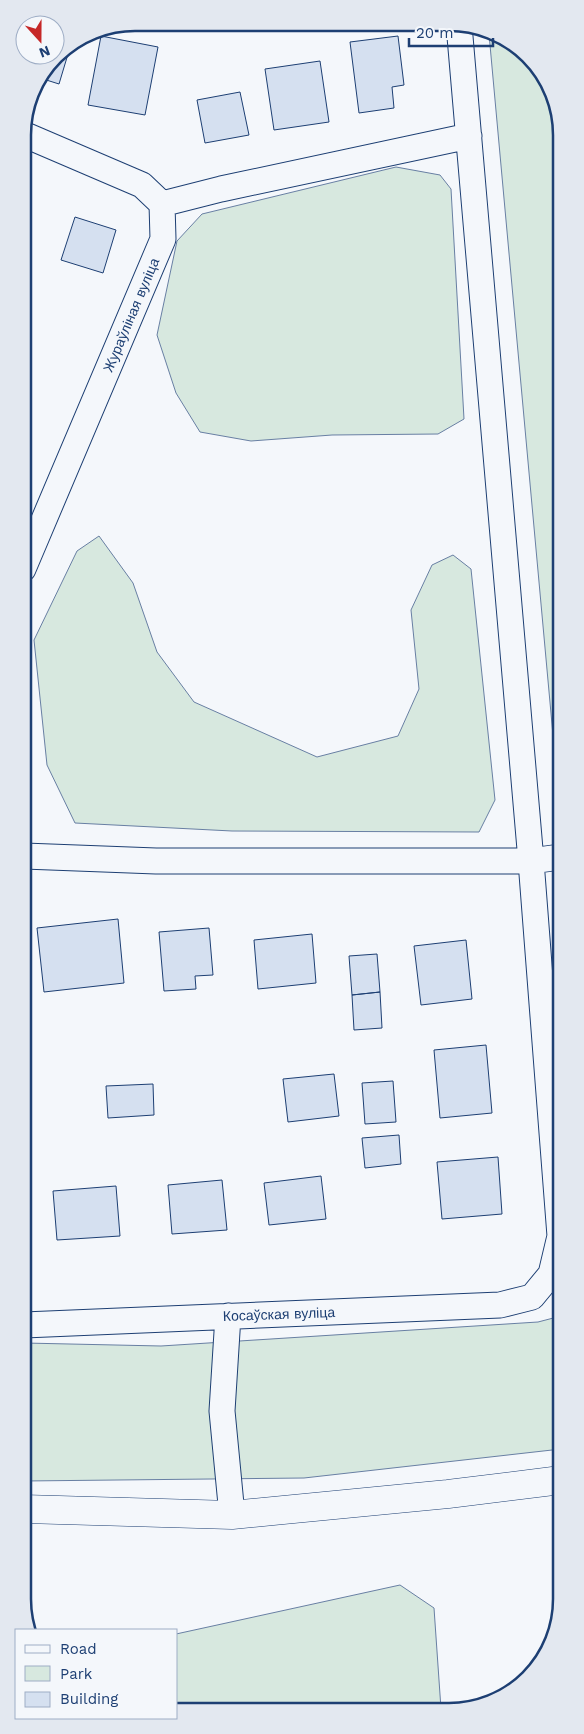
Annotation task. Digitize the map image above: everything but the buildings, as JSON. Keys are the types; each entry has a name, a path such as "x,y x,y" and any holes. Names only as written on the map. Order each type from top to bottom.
{"main road":[{"path":"31,1510 232,1515 448,1494 553,1481"}],"street":[{"path":"460,32 531,861"},
{"path":"31,137 142,184 162,204 221,189 469,136"},
{"name":"Жураўліная вуліца","path":"31,550 163,239 162,204"},
{"path":"31,856 156,861 531,861 553,858"},
{"name":"Косаўская вуліца","path":"531,861 553,1145"},
{"name":"Косаўская вуліца","path":"31,1325 500,1305 532,1297 551,1274 553,1266"},
{"path":"228,1316 222,1411 232,1515"}],"green space":[{"path":"490,40 512,53 539,83 551,115 553,129 553,735"},
{"path":"396,167 440,175 451,189 464,419 438,434 332,435 251,441 200,432 176,393 157,335 177,241 202,214"},
{"path":"99,536 133,583 157,652 194,702 317,757 398,736 419,689 411,610 432,565 453,555 471,569 495,800 479,832 232,831 75,823 47,765 34,640 77,551"},
{"path":"553,1318 553,1450 304,1478 31,1481 31,1343 161,1346 538,1322"},
{"path":"400,1585 434,1608 441,1703 178,1703 178,1634"}]}
